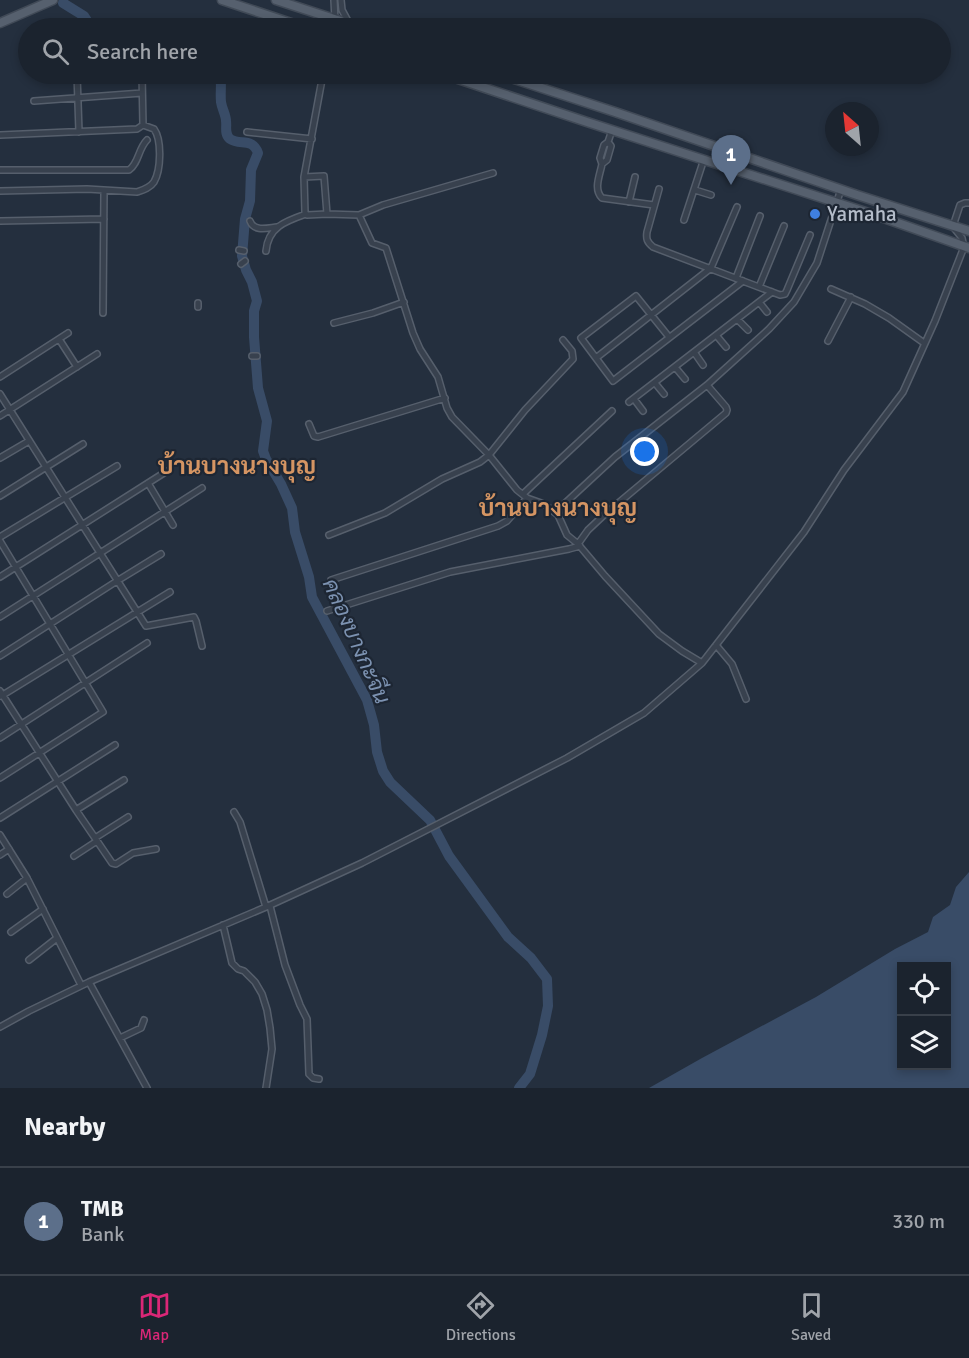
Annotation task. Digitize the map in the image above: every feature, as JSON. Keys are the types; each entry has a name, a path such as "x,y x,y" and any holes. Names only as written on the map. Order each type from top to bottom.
{"main road":[{"path":"0,23 53,0"},
{"path":"222,0 276,18"},
{"path":"276,0 322,18"},
{"path":"473,84 967,246"},
{"path":"530,84 969,231"},
{"path":"587,122 596,120 599,115 598,109 593,104"},
{"path":"616,131 617,120 622,116 627,116"},
{"path":"925,233 930,218"}],"street":[{"path":"334,0 336,18"},
{"path":"341,0 342,10 347,18"},
{"path":"77,84 80,132"},
{"path":"142,84 143,126"},
{"path":"306,214 304,177 321,84"},
{"path":"34,101 142,93"},
{"path":"0,135 137,129 143,126 154,129 159,139 158,166 153,183 144,190 137,192 87,189 0,191"},
{"path":"616,131 608,142 611,146 607,160 602,164 596,188 597,193 605,199 654,205"},
{"path":"247,132 312,138"},
{"path":"0,170 129,170 136,164 140,149 147,140"},
{"path":"684,220 704,159"},
{"path":"266,251 269,236 279,226 306,214 359,215 383,205 493,173"},
{"path":"304,177 324,176 327,214"},
{"path":"629,202 635,177"},
{"path":"659,189 646,232 648,243 653,247 780,295 785,294 810,235"},
{"path":"558,515 562,506 615,457 707,385 769,329 794,302 817,263 841,189"},
{"path":"694,190 711,195"},
{"path":"104,191 104,313"},
{"path":"0,1027 89,981 224,926 362,863 564,759 644,714 702,663 804,531 844,470 903,392 967,246 952,225 960,205 965,202 969,203"},
{"path":"596,358 711,268 737,207"},
{"path":"359,215 372,243 386,248 413,333 420,349 438,377 452,417 489,455 517,490 544,504 558,515 567,535 579,545 659,634 702,663"},
{"path":"736,278 760,216"},
{"path":"0,221 104,219"},
{"path":"250,221 256,228 279,226"},
{"path":"759,287 784,226"},
{"path":"669,337 636,296 581,338 613,381 743,281"},
{"path":"831,289 889,318 924,343"},
{"path":"643,411 632,400 772,292"},
{"path":"828,341 851,297"},
{"path":"334,323 404,302"},
{"path":"759,302 767,312"},
{"path":"738,319 748,330"},
{"path":"0,376 68,333"},
{"path":"716,335 726,347"},
{"path":"59,339 77,367"},
{"path":"329,535 385,513 442,479 480,462 489,455 525,410 573,359 572,351 562,340"},
{"path":"694,352 704,365"},
{"path":"0,416 97,354"},
{"path":"675,367 685,380"},
{"path":"655,382 664,394"},
{"path":"327,611 450,572 569,549 579,545 588,530 604,515 726,413 726,407 707,385"},
{"path":"0,394 146,626 194,617 202,646"},
{"path":"309,424 314,436 318,437 445,398"},
{"path":"331,579 498,526 507,521 525,496 612,411"},
{"path":"0,458 29,441"},
{"path":"0,496 83,444"},
{"path":"0,778 103,711 0,539 117,466"},
{"path":"0,577 167,471"},
{"path":"148,483 173,525"},
{"path":"0,617 202,488"},
{"path":"0,657 117,580 161,554"},
{"path":"156,849 133,853 116,864 112,863 1,694 170,592"},
{"path":"0,738 147,643"},
{"path":"716,645 732,664 746,699"},
{"path":"0,818 115,745"},
{"path":"76,810 124,780"},
{"path":"234,812 240,822 285,965 307,1019 309,1074 319,1079"},
{"path":"74,855 129,817"},
{"path":"0,835 27,878 81,985"},
{"path":"0,855 9,849"},
{"path":"7,894 27,878"},
{"path":"11,932 43,909"},
{"path":"224,926 232,963 255,982 267,1010 272,1049 266,1088"},
{"path":"29,960 57,938"},
{"path":"89,981 147,1088"},
{"path":"120,1038 141,1028 144,1020"}],"water":[{"path":"969,872 969,1088 649,1088 816,997 895,949 928,932 933,917 950,905 956,887"}],"waterway":[{"name":"คลองบางกะจีน","path":"63,3 85,18"},
{"name":"คลองบางกะจีน","path":"221,84 221,102 226,119 227,135 234,141 249,143 258,153 251,170 250,201 245,219 242,256 257,301 254,311 254,337 258,388 267,421 263,451 292,508 295,532 309,577 312,597 367,700 383,771 390,782 430,820 449,856 508,937 531,958 547,979 548,1006 542,1035 530,1074 519,1088"}],"place":[{"name":"TMB","path":"731,185"},
{"name":"Yamaha","path":"815,214"}],"district":[{"name":"บ้านบางนางบุญ","path":"237,466"},
{"name":"บ้านบางนางบุญ","path":"558,508"}]}
